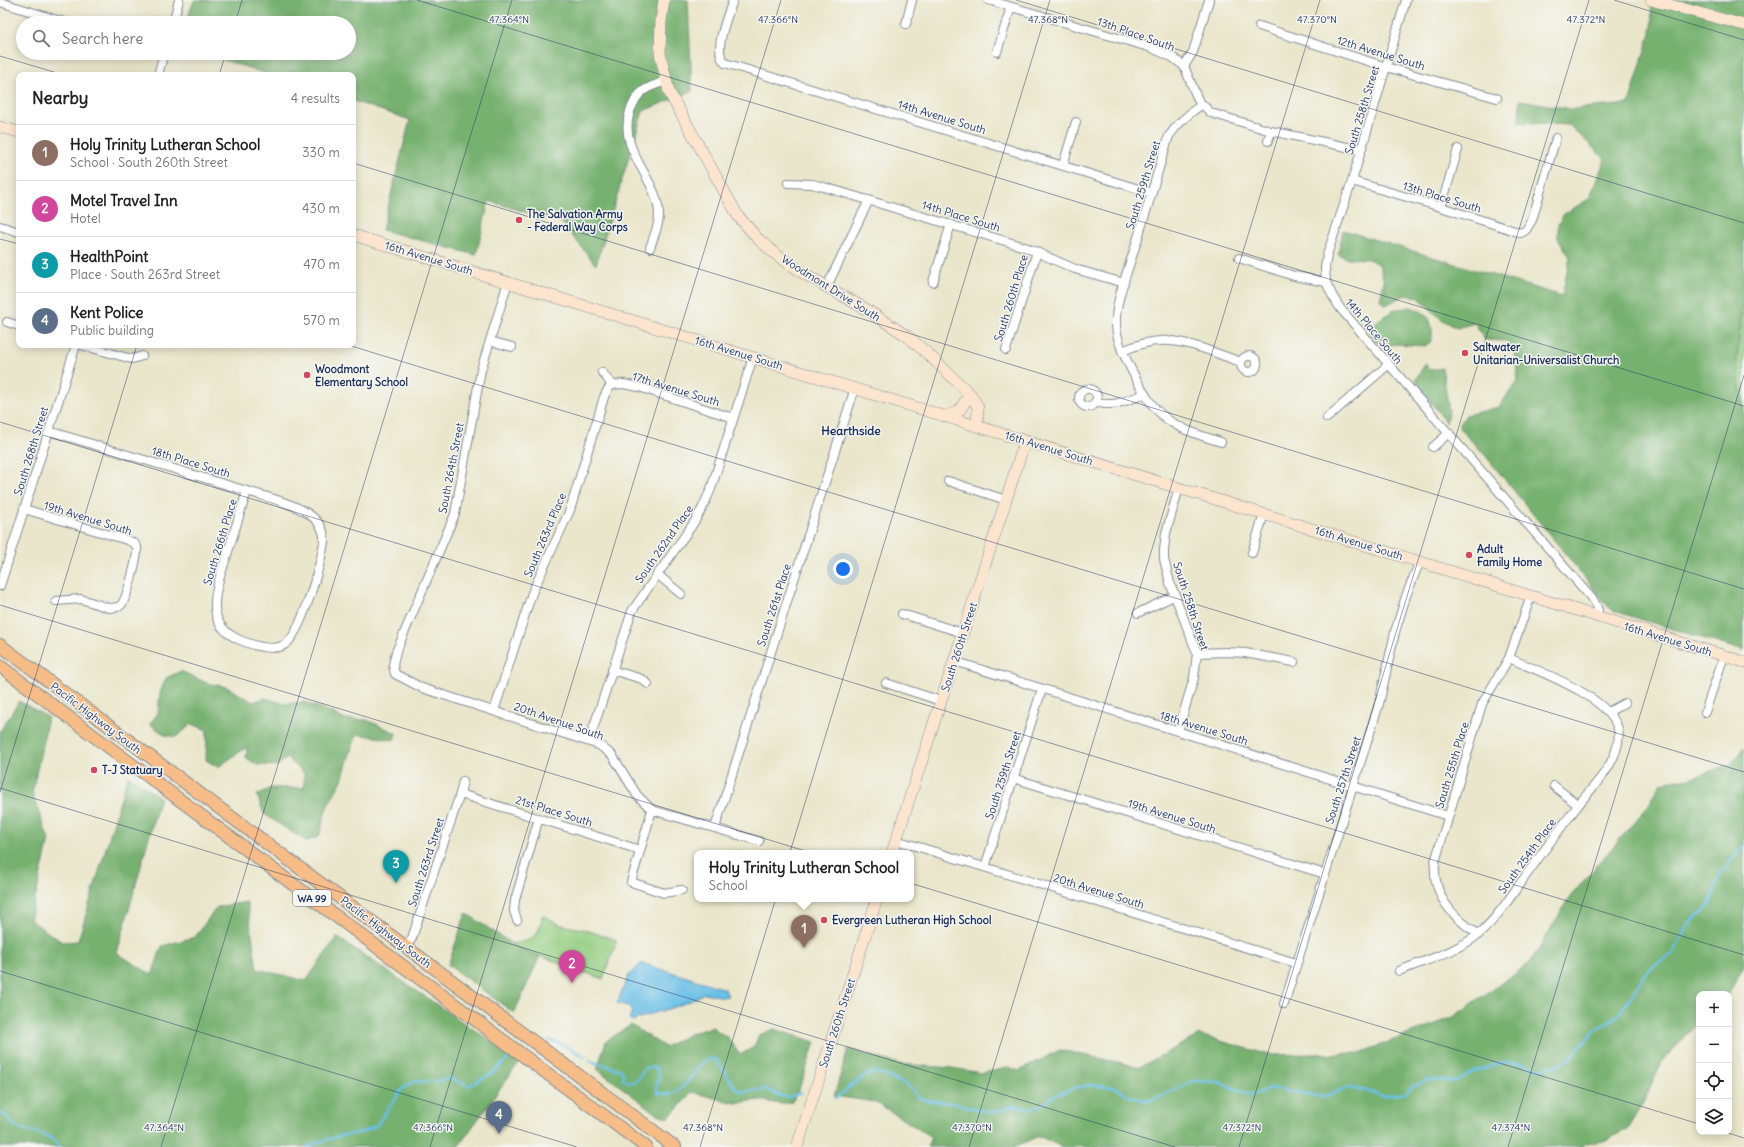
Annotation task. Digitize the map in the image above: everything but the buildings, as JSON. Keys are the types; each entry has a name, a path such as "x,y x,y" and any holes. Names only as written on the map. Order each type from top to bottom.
{"main road":[{"name":"Woodmont Drive South","path":"664,0 659,40 660,53 666,81 674,103 730,203 747,227 759,240 778,256 803,273 827,286 907,336 948,371 970,394 978,407 977,426"},
{"path":"1651,0 1744,26"},
{"path":"0,127 16,131"},
{"name":"16th Avenue South","path":"356,236 1420,561 1744,662"},
{"path":"946,416 959,411 970,394"},
{"name":"South 260th Street","path":"893,850 1025,441"},
{"name":"Pacific Highway South","path":"0,645 675,1147"},
{"path":"0,655 28,674 59,690"},
{"name":"Pacific Highway South","path":"0,666 646,1147"},
{"path":"298,887 326,898 339,907 349,905"},
{"name":"South 260th Street","path":"797,1147 876,902"},
{"path":"342,921 356,920 363,926 392,937"}],"street":[{"path":"175,16 179,0"},
{"name":"14th Avenue South","path":"733,0 720,46 720,55 725,63 1152,193"},
{"path":"906,24 912,0"},
{"name":"13th Place South","path":"988,0 1152,48 1172,57 1184,66"},
{"path":"1208,0 1193,52 1184,66 1201,105 1216,115 1271,131 1361,150"},
{"name":"South 258th Street","path":"1352,181 1406,0"},
{"path":"0,2 45,16"},
{"path":"997,52 1011,7"},
{"name":"12th Avenue South","path":"1259,26 1386,66 1497,98"},
{"path":"159,72 161,60"},
{"path":"650,248 659,216 648,182 631,148 627,130 629,116 635,101 643,90 666,81"},
{"name":"South 259th Street","path":"1201,105 1185,117 1169,136 1124,283 1116,323 1122,351 1145,394 1157,411 1186,431 1221,442"},
{"path":"1063,165 1076,122"},
{"path":"1268,141 1271,131"},
{"name":"13th Place South","path":"1352,181 1441,207 1518,232 1525,231 1532,220 1556,138"},
{"path":"1441,207 1458,149"},
{"name":"14th Place South","path":"1352,181 1327,255 1325,268 1326,282 1332,295 1340,308 1388,365 1449,433 1594,601 1598,610 1596,617"},
{"name":"14th Place South","path":"788,183 818,185 951,224 1036,252 1075,269 1124,283"},
{"path":"827,286 869,200"},
{"path":"933,282 951,224"},
{"path":"0,226 16,231"},
{"name":"South 260th Place","path":"1006,350 1036,252"},
{"path":"1239,258 1294,276 1326,282"},
{"name":"South 264th Street","path":"395,674 393,665 396,652 454,514 480,377 508,282"},
{"path":"7,322 16,325"},
{"path":"490,341 512,347"},
{"path":"1122,351 1145,343 1169,341 1241,362"},
{"name":"South 268th Street","path":"0,586 75,348"},
{"path":"91,348 132,360 142,356"},
{"name":"South 262nd Place","path":"589,741 632,611 702,509 711,489 753,357"},
{"path":"1327,418 1388,365"},
{"path":"602,372 612,385"},
{"name":"17th Avenue South","path":"612,385 623,384 639,387 733,418"},
{"name":"South 263rd Place","path":"494,710 532,593 570,510 604,398 608,388 612,385"},
{"name":"South 261st Place","path":"715,828 855,388"},
{"path":"1095,402 1113,405 1145,394"},
{"name":"18th Place South","path":"49,431 247,491 298,508 310,515 321,525 324,538 322,555 301,620 294,634 285,644"},
{"path":"1433,448 1449,433"},
{"path":"948,481 1006,500"},
{"name":"South 258th Street","path":"1178,731 1194,678 1197,654 1166,567 1164,550 1166,533 1179,488"},
{"name":"South 266th Place","path":"247,491 216,594 215,608 219,623 230,635 254,645 270,648 285,644"},
{"name":"19th Avenue South","path":"24,509 127,540 137,547 137,558 125,597 115,609 76,599 56,601"},
{"path":"1252,553 1264,514"},
{"name":"South 257th Street","path":"1284,1004 1379,704 1395,632 1406,596 1420,561"},
{"path":"657,574 681,594"},
{"path":"1138,613 1176,596"},
{"name":"South 255th Place","path":"1478,934 1465,925 1450,910 1440,895 1435,881 1435,862 1482,704 1508,658 1531,596"},
{"path":"902,614 963,633"},
{"path":"1197,654 1226,652 1245,653 1294,662"},
{"path":"1705,712 1724,656"},
{"path":"1508,658 1573,687 1597,702 1608,712 1625,703"},
{"name":"18th Avenue South","path":"954,661 1448,816"},
{"path":"612,670 642,678 648,684"},
{"name":"20th Avenue South","path":"395,674 422,688 589,741 605,749 612,755 637,795 652,810 759,841"},
{"path":"886,683 941,701"},
{"name":"South 259th Street","path":"985,867 1042,689"},
{"name":"South 254th Place","path":"1399,971 1458,947 1478,934 1491,922 1578,804 1606,771 1616,750 1618,738 1618,729 1608,712"},
{"name":"19th Avenue South","path":"1013,778 1325,874"},
{"name":"South 263rd Street","path":"406,947 412,938 460,794 462,781"},
{"path":"1554,786 1578,804"},
{"name":"21st Place South","path":"460,794 640,850"},
{"path":"652,810 631,882 664,893 682,890"},
{"path":"517,920 514,911 515,900 539,818"},
{"name":"20th Avenue South","path":"896,840 1296,964"}],"green space":[{"path":"194,0 432,0 432,2 465,0 688,0 692,91 643,111 596,265 562,223 489,201 476,255 382,230 410,120 356,102 356,72 261,72 223,60 356,60 356,16 188,16"},
{"path":"1651,0 1744,0 1744,302 1742,303 1737,363 1742,407 1744,409 1744,651 1611,610 1484,454 1458,427 1466,415 1499,407 1518,380 1515,356 1507,341 1485,340 1475,323 1457,328 1441,319 1418,297 1405,295 1386,305 1380,300 1384,281 1379,265 1369,259 1346,258 1338,254 1343,230 1562,296 1570,257 1558,238 1558,224 1564,214 1589,199 1605,159 1569,125 1519,122 1520,100 1571,109 1629,104 1652,26"},
{"path":"1744,302 1744,409 1742,407 1737,363 1742,303"},
{"path":"1410,307 1422,312 1429,319 1432,328 1432,341 1425,346 1397,344 1384,346 1373,338 1371,330 1380,319 1393,310"},
{"path":"1426,363 1429,370 1442,368 1449,410 1446,423 1415,380"},
{"path":"181,671 207,683 227,687 253,702 265,698 285,704 304,702 331,712 343,719 367,720 396,733 394,740 358,734 353,744 342,780 326,809 319,837 306,841 264,814 257,795 271,788 304,788 304,773 287,758 277,766 258,765 246,758 247,747 218,767 206,760 207,730 192,724 176,737 165,735 150,724 158,713 160,693 166,678"},
{"path":"19,701 48,717 32,794 49,840 30,920 62,942 78,941 128,775 160,797 117,953 152,975 162,946 195,937 217,907 247,902 257,969 306,981 337,937 520,1061 458,1147 0,1147 0,731"},
{"path":"1744,747 1744,966 1731,991 1696,991 1696,1023 1661,1063 1643,1103 1628,1128 1606,1141 1585,1143 1582,1147 1062,1147 1039,1136 1014,1147 927,1147 931,1137 876,1102 834,1096 848,1049 899,1064 952,1068 981,1073 1008,1067 1019,1071 1060,1050 1140,1067 1199,1035 1270,1055 1360,1053 1453,1017 1530,963 1570,897 1648,806 1661,783 1690,778 1731,764"},
{"path":"466,913 518,948 540,956 514,1013 448,965"},
{"path":"542,915 561,925 582,929 617,940 603,979 518,948 511,944 530,939 534,936 539,928"},
{"path":"631,1025 665,1047 690,1034 712,1027 728,1038 740,1055 754,1047 759,1035 774,1029 815,1042 802,1082 792,1102 780,1104 759,1100 735,1103 691,1092 668,1118 656,1113 597,1069 606,1041"}],"water":[{"path":"642,963 725,989 728,996 724,997 704,993 678,1006 633,1021 629,1019 632,1011 628,1006 617,1003 629,975"}],"waterway":[{"path":"836,1098 864,1076 876,1072 906,1084 920,1098 925,1100 959,1104 983,1111 998,1112 1010,1106 1028,1108 1041,1106 1052,1097 1070,1089 1089,1085 1116,1088 1129,1096 1145,1101 1158,1098 1193,1081 1219,1082 1251,1095 1272,1088 1323,1097 1347,1088 1363,1090 1383,1096 1406,1093 1412,1087 1428,1079 1454,1082 1476,1071 1505,1062 1522,1063 1539,1069 1561,1064 1570,1059 1594,1031 1613,1019 1620,1012 1634,993 1645,973 1673,953 1688,925 1710,904 1720,873 1744,846"},
{"path":"549,1040 566,1046 585,1057"},
{"path":"307,1147 340,1136 360,1133 376,1126 402,1089 413,1082 437,1081 449,1078 469,1086 491,1074 510,1057"},
{"path":"590,1061 621,1070 623,1073 623,1079 631,1083 638,1079 645,1068 654,1067 658,1070 659,1079 656,1087 658,1093 670,1094 678,1091 699,1067 710,1059 716,1059 736,1089 743,1092 766,1089 781,1096 789,1097 800,1093"},
{"path":"0,1114 6,1115 9,1121 18,1128 49,1137 59,1147"}],"place":[{"name":"The Salvation Army - Federal Way Corps","path":"519,220"},
{"name":"Saltwater Unitarian-Universalist Church","path":"1465,353"},
{"name":"Woodmont Elementary School","path":"307,375"},
{"name":"Adult Family Home","path":"1469,555"},
{"name":"T-J Statuary","path":"94,770"},
{"name":"HealthPoint","path":"396,883"},
{"name":"Evergreen Lutheran High School","path":"824,920"},
{"name":"Holy Trinity Lutheran School","path":"804,948"},
{"name":"Motel Travel Inn","path":"572,983"},
{"name":"Kent Police","path":"499,1134"}],"district":[{"name":"Hearthside","path":"851,431"}]}
